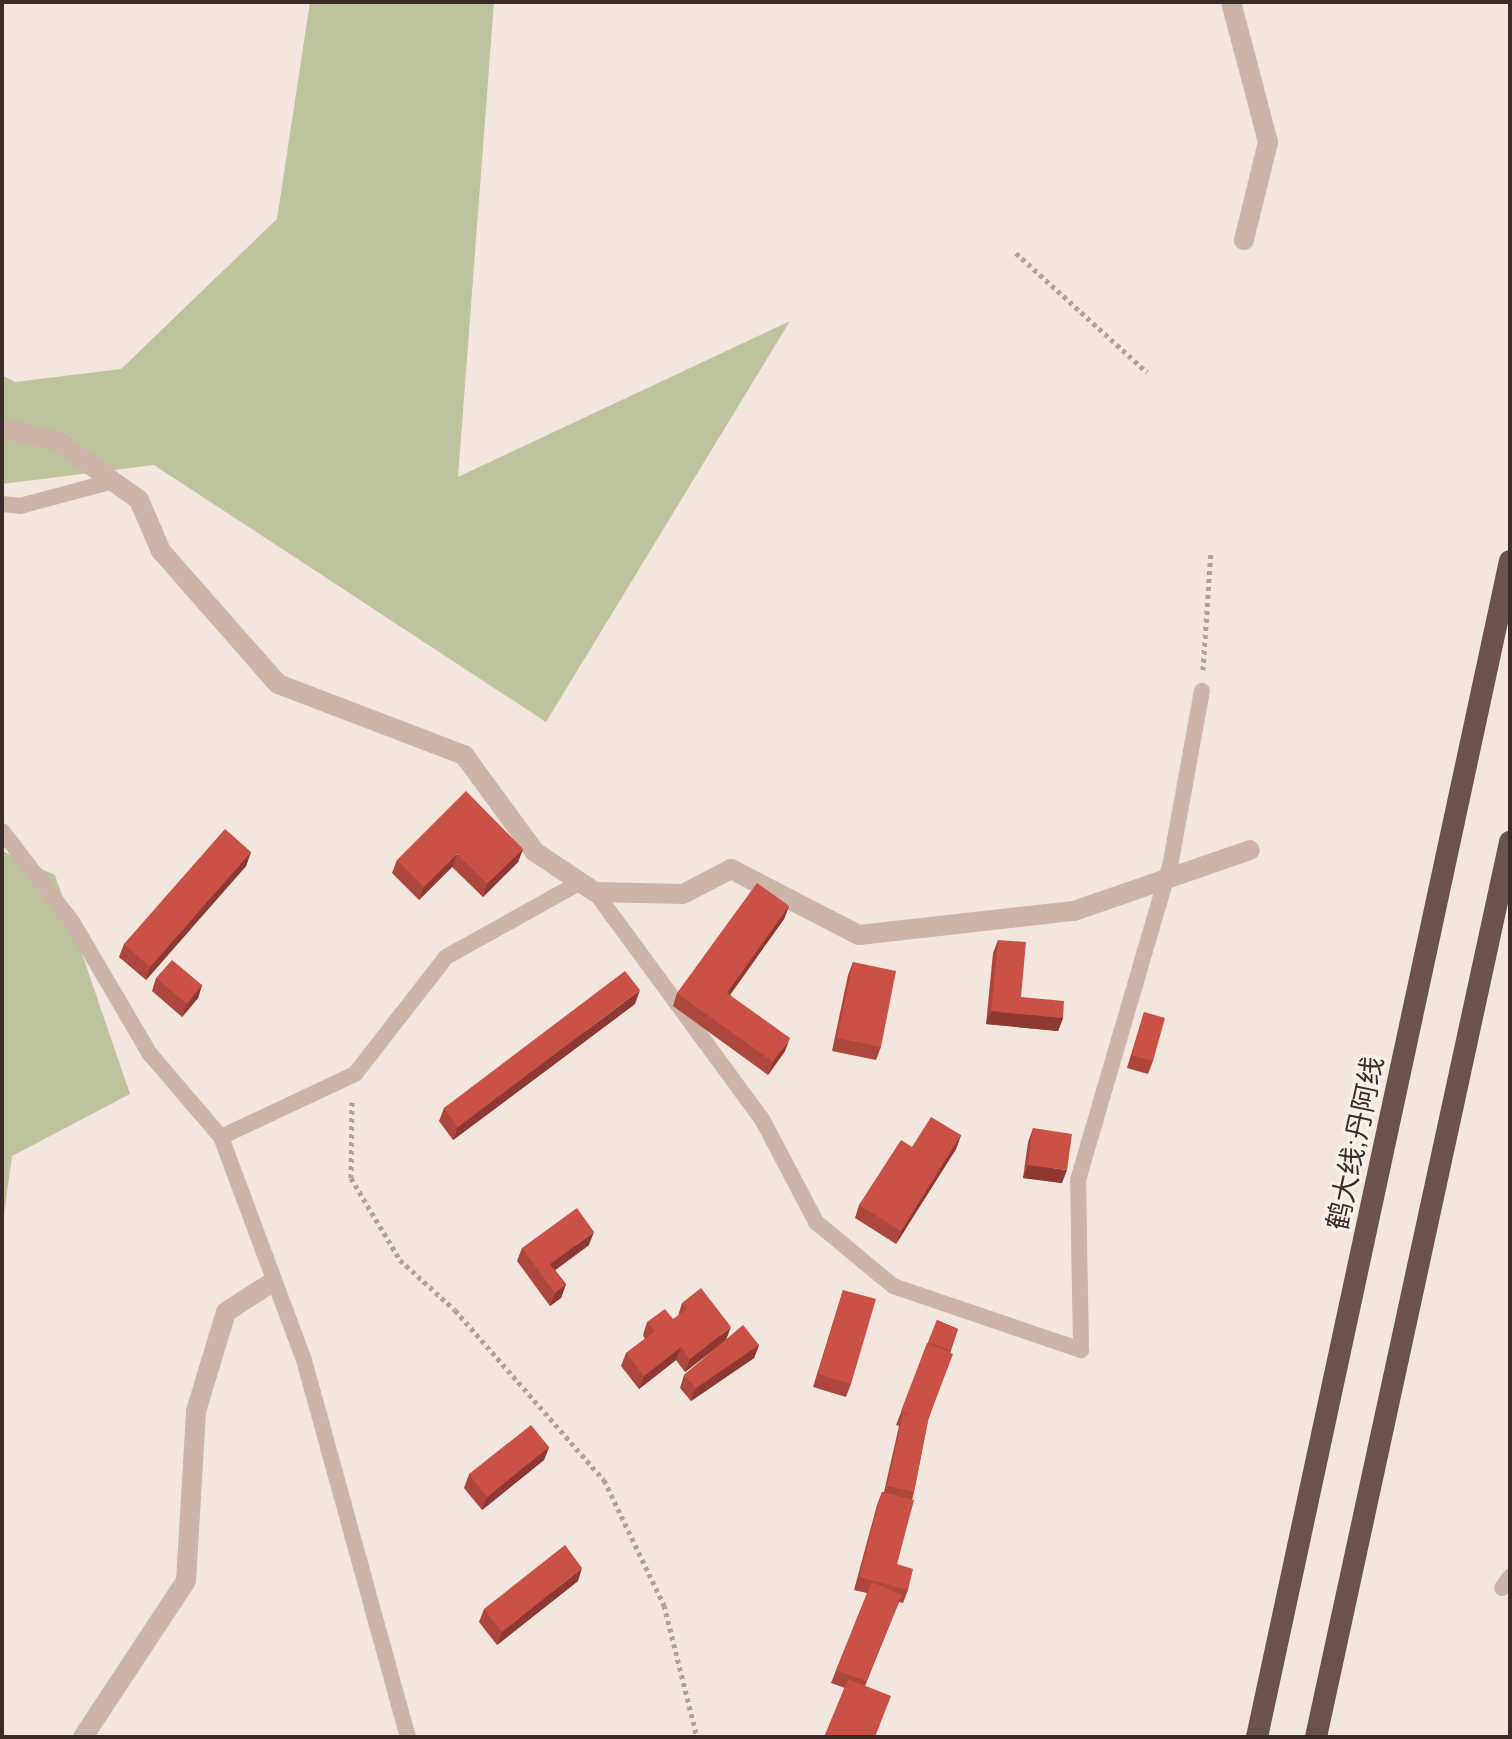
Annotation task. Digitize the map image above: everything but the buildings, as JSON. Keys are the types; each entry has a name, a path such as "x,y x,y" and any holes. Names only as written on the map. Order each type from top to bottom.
{"highway":[{"name":"鹤大线;丹阿线","path":"1257,1737 1510,561"},
{"path":"1316,1737 1510,842"}],"street":[{"path":"1231,2 1268,142 1244,240"},
{"path":"2,428 57,441 139,500 161,551 278,684 464,755 535,852 588,887 683,894 731,869 859,935 1074,911 1250,850"},
{"path":"83,1737 186,1581 196,1411 226,1312 271,1283"}],"lane":[{"path":"2,504 20,506 113,481"},
{"path":"221,1137 355,1074 446,957 588,887 762,1119 816,1222 893,1286 1081,1350 1078,1180 1166,880 1202,691"},
{"path":"2,831 73,923 150,1054 221,1137 271,1283 304,1360 408,1737"}],"path":[{"path":"1016,253 1147,372"},
{"path":"1202,691 1211,551"},
{"path":"355,1074 351,1178 400,1260 455,1310 604,1480 664,1605 697,1737"}],"green space":[{"path":"310,2 494,2 458,477 790,321 546,722 154,465 2,484 2,375 15,382 121,369 277,219"},
{"path":"2,851 55,875 130,1094 12,1156 2,1229"}]}
